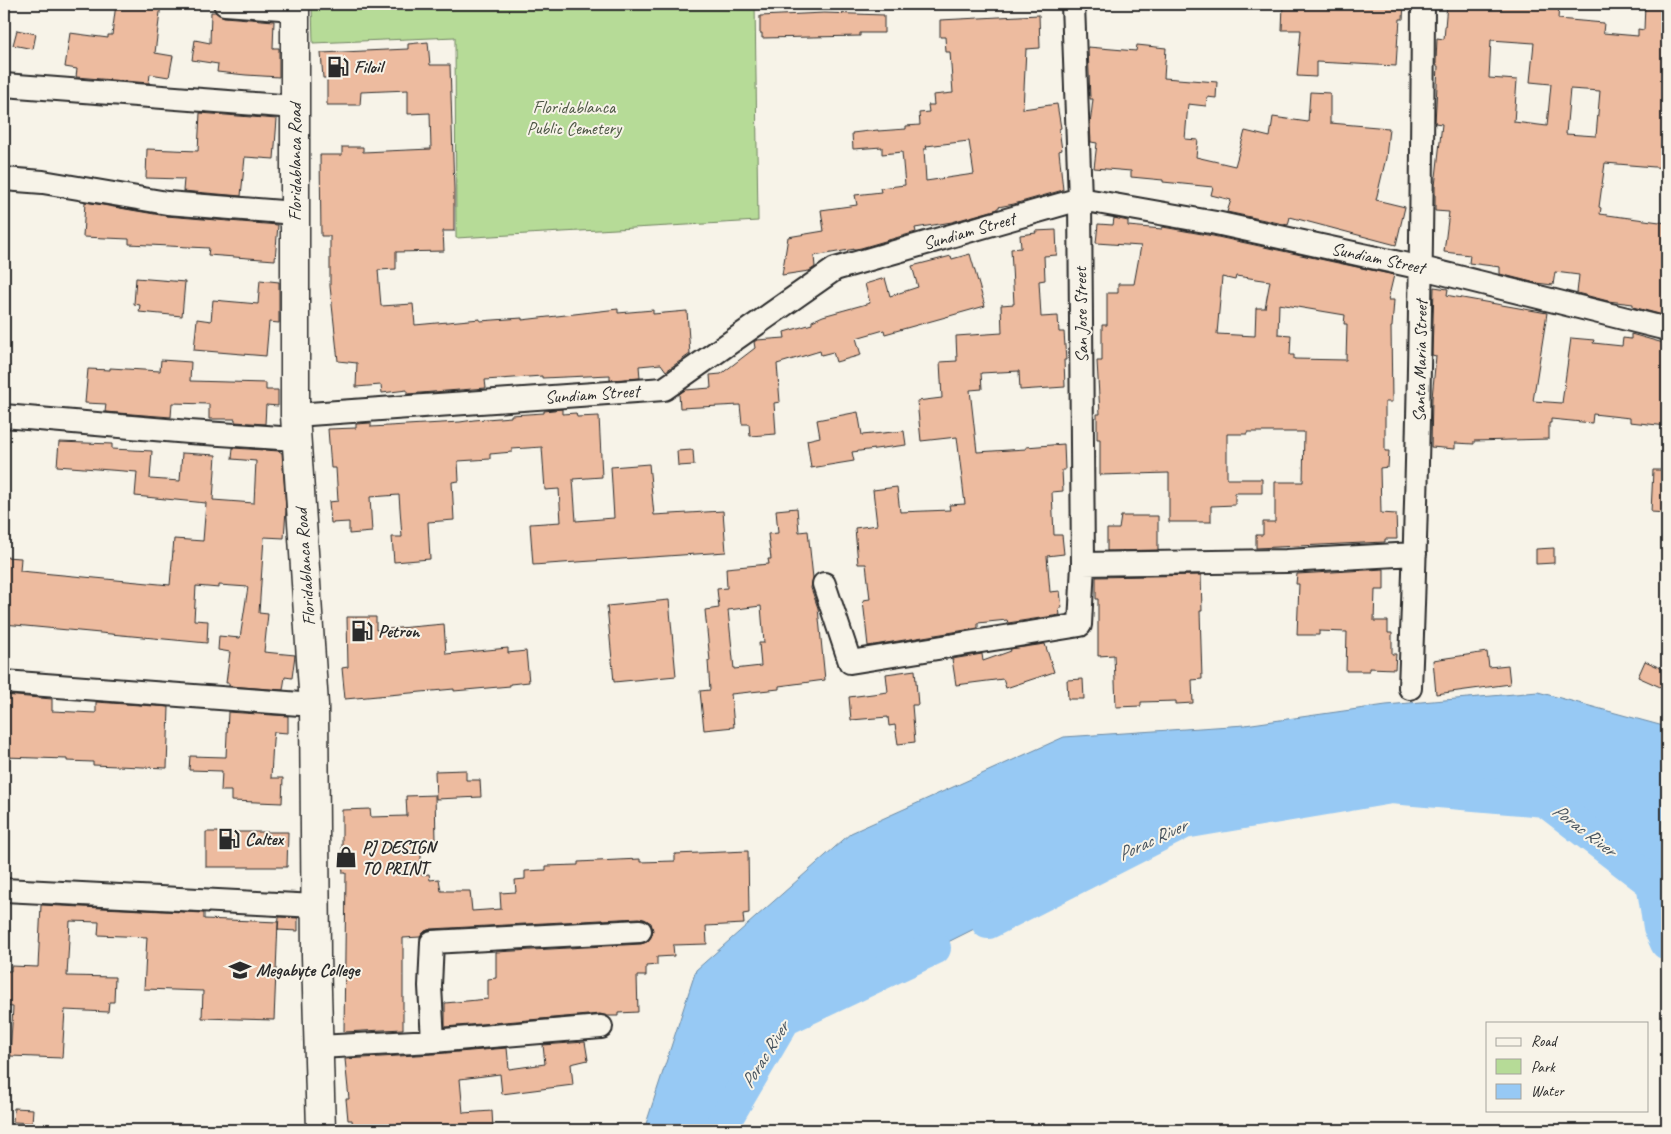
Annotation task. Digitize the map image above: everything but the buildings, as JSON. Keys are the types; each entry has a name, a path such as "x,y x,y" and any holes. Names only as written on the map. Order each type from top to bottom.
{"main road":[{"name":"Floridablanca Road","path":"295,6 296,427 314,705 318,1047 321,1130"}],"street":[{"path":"225,4 295,6"},
{"name":"San Jose Street","path":"824,584 850,662 1080,625 1083,564 1080,199 1073,4"},
{"name":"Santa Maria Street","path":"1410,688 1422,268 1423,4"},
{"path":"4,85 295,107"},
{"path":"4,179 43,182 167,203 295,213"},
{"name":"Sundiam Street","path":"4,416 179,431 296,427 664,389 835,269 1080,199 1216,223 1422,268 1667,329"},
{"path":"1083,564 1286,561 1415,554"},
{"path":"4,682 314,705"},
{"path":"4,890 316,906"},
{"path":"433,1041 430,986 432,942 640,931"},
{"path":"318,1047 433,1041 601,1027"}],"green space":[{"name":"Floridablanca Public Cemetery","path":"312,4 755,4 758,221 456,238 455,37 313,43"}],"water":[{"path":"1538,692 1667,727 1667,921 1653,883 1588,818 1499,780 1301,793 1139,834 1024,904 932,950 809,1004 751,1063 723,1130 644,1130 696,970 851,833 1064,737 1245,725 1386,705"}],"waterway":[{"name":"Porac River","path":"988,922 1184,822 1391,787 1545,800 1653,883 1660,927 1667,943"},
{"name":"Porac River","path":"719,1130 784,1019 934,948"}],"place":[{"name":"Filoil","path":"338,67"},
{"name":"Petron","path":"362,631"},
{"name":"Caltex","path":"229,839"},
{"name":"PJ DESIGN TO PRINT","path":"346,857"},
{"name":"Megabyte College","path":"240,970"}]}
